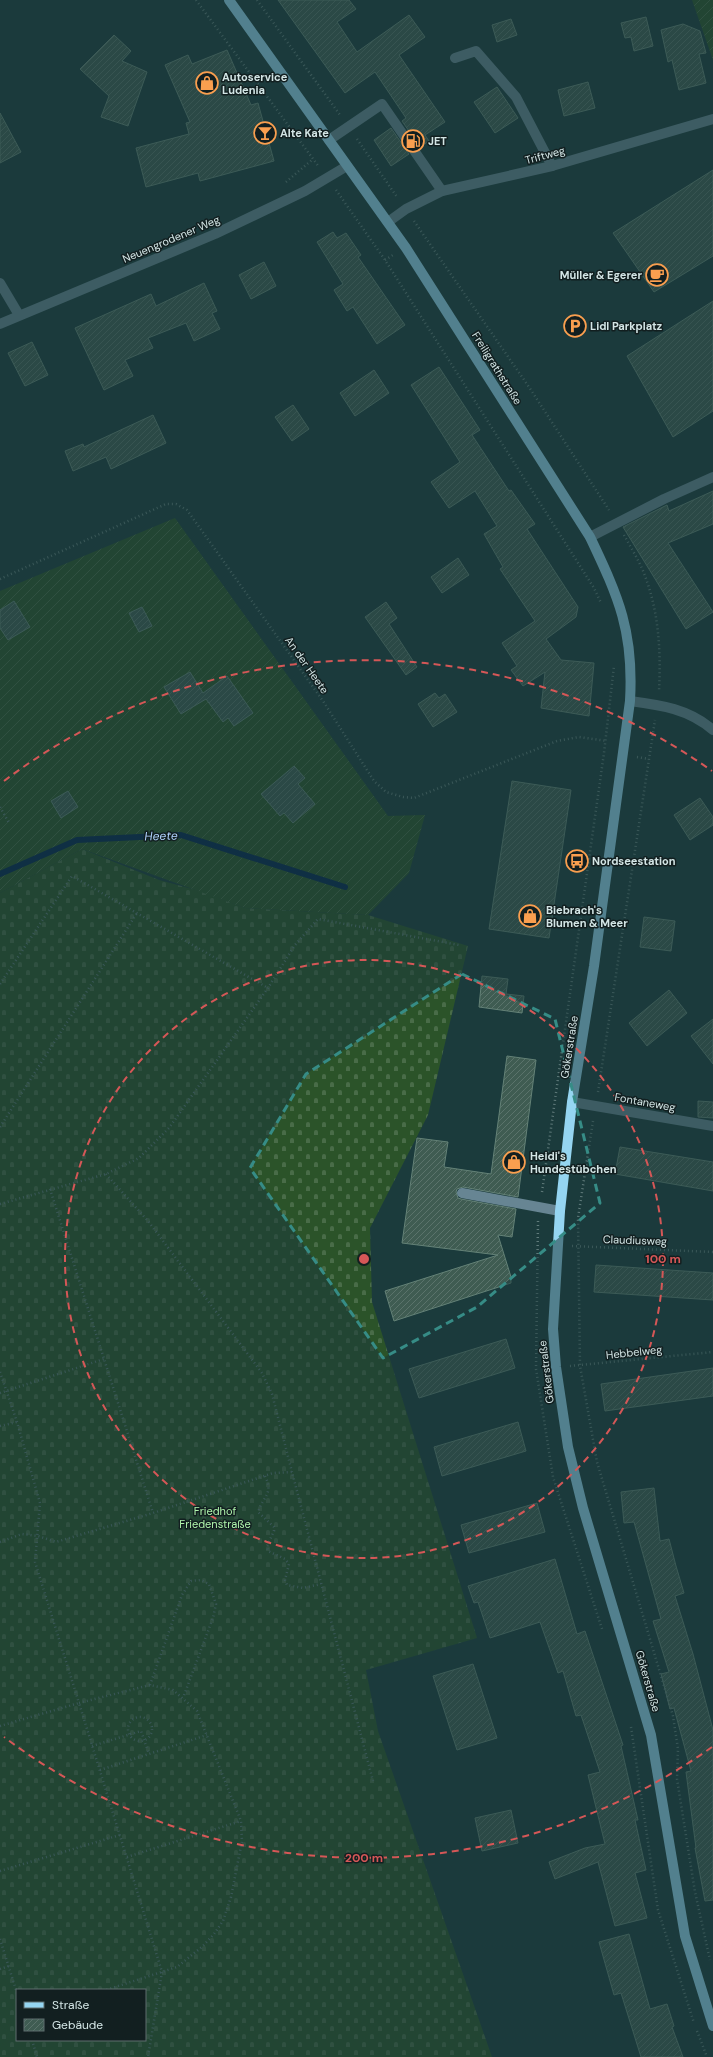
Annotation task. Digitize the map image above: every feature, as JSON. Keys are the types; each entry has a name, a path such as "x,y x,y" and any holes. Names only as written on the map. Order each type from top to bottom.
{"main road":[{"name":"Freiligrathstraße","path":"229,0 388,222 590,537 614,587 624,616 630,648 632,674 630,701"},
{"name":"Gökerstraße","path":"630,701 594,966 572,1102 557,1245 553,1329 556,1367 568,1447 583,1508 651,1735 685,1936 713,2026"}],"street":[{"path":"455,58 476,51 491,67 516,97 552,166"},
{"path":"329,140 382,104 442,191"},
{"name":"Triftweg","path":"388,222 406,210 442,191 552,166 713,119"},
{"name":"Neuengrodener Weg","path":"0,324 215,234 305,191 347,166"},
{"path":"0,283 19,315"},
{"path":"590,537 713,476"},
{"path":"630,701 658,705 686,712 713,730"},
{"name":"Fontaneweg","path":"572,1102 713,1126"},
{"path":"462,1192 560,1211"}],"path":[{"path":"196,0 390,267 594,588 603,608"},
{"path":"258,0 349,127 406,210"},
{"name":"An der Heete","path":"0,579 166,504 176,504 187,510 323,701 374,781 386,792 402,797 414,798 557,741 579,737 625,745"},
{"path":"604,1635 553,1477 536,1369 537,1243 540,1208 606,741 614,664"},
{"path":"649,759 578,1218 577,1246 580,1366 597,1462 673,1716 678,1749 677,1779 695,1892 711,1966"},
{"path":"0,806 9,823"},
{"path":"0,984 72,876 268,988"},
{"path":"0,1127 137,913"},
{"path":"0,1204 50,1188 106,1174 139,1158 169,1128 268,988 295,945 318,919 459,945"},
{"path":"106,1174 148,1221 262,1373 272,1394 373,1781"},
{"path":"50,1188 153,1513"},
{"name":"Claudiusweg","path":"557,1245 713,1252"},
{"name":"Hebbelweg","path":"556,1367 580,1366 713,1352"},
{"path":"0,1393 104,1359"},
{"path":"0,1372 17,1422 40,1504 35,1562 162,1972 148,2057"},
{"path":"0,1426 17,1422"},
{"path":"0,1542 22,1534 38,1536 56,1542 153,1513 273,1473 292,1472"},
{"path":"265,1476 269,1484 269,1490 258,1512 274,1526 274,1531 267,1546 268,1551 285,1559 289,1564 285,1580 287,1585 303,1588 322,1584"},
{"path":"150,1685 182,1595 191,1581 201,1580 209,1584 216,1604 183,1698"},
{"path":"0,1726 79,1703 150,1685 173,1690 183,1698 197,1711 207,1735 240,1821 242,1841 231,1897 223,1921 203,1946 177,1967 109,1989"},
{"path":"143,1717 149,1721 152,1728 150,1736 144,1740 136,1740 130,1734 129,1727 132,1720 135,1718 143,1717"},
{"path":"631,1725 658,1910 707,2057"},
{"path":"92,1746 141,1730 149,1754"},
{"path":"100,1770 207,1735"},
{"path":"127,1857 240,1821"},
{"path":"0,1871 120,1835"},
{"path":"0,1939 16,1990"},
{"path":"0,1969 9,1966"},
{"path":"32,2041 37,2057"}],"highlighted area":[{"path":"462,974 555,1019 600,1203 477,1307 383,1358 250,1168 306,1074"}],"green space":[{"path":"692,0 713,0 713,60"},
{"path":"175,518 388,816 425,815 409,873 368,915 245,908 82,849 0,893 0,591"},
{"name":"Friedhof Friedenstraße","path":"82,849 159,880 200,891 245,908 368,915 468,946 428,1115 370,1228 372,1302 477,1638 366,1670 378,1731 492,2057 0,2057 0,893"}],"building":[{"path":"278,0 349,0 356,9 337,22 357,52 409,15 425,37 399,55 445,122 425,135 429,141 420,147 402,121 406,118 375,72 345,93"},
{"path":"646,17 653,46 634,51 631,37 625,38 621,23"},
{"path":"511,19 517,35 497,42 492,25"},
{"path":"683,24 700,31 706,53 699,54 706,83 679,90 672,60 668,62 661,30"},
{"path":"114,35 131,51 122,61 147,72 128,126 101,117 109,96 80,69"},
{"path":"227,50 251,105 258,103 274,161 200,181 198,173 146,187 136,148 189,134 186,123 190,122 165,65 188,55 192,64"},
{"path":"588,82 595,108 564,116 558,90"},
{"path":"497,87 518,118 495,133 474,102"},
{"path":"0,113 21,152 0,163"},
{"path":"391,128 409,154 391,166 374,140"},
{"path":"713,170 713,256 654,292 613,233"},
{"path":"333,232 337,238 346,233 361,255 358,257 405,325 377,344 353,307 347,311 334,290 343,284 317,242"},
{"path":"264,262 276,286 251,299 239,275"},
{"path":"204,283 217,311 212,313 220,329 194,341 186,323 148,338 153,348 125,360 133,376 104,390 75,328 151,294 156,306"},
{"path":"713,301 713,411 673,437 627,356"},
{"path":"32,342 48,375 25,386 8,353"},
{"path":"439,367 480,430 472,435 509,491 511,490 535,524 527,529 578,607 576,617 546,639 561,660 594,663 589,716 541,708 545,672 523,686 511,670 517,666 502,643 535,621 500,569 503,567 484,534 497,526 475,491 449,508 431,482 460,462 411,385"},
{"path":"374,370 389,393 355,416 340,393"},
{"path":"293,405 309,429 292,441 275,417"},
{"path":"153,415 166,443 111,469 106,457 73,471 65,451 83,444 84,447"},
{"path":"713,491 713,524 668,543 713,612 686,629 623,527 667,505 669,511"},
{"path":"458,558 469,575 442,593 431,577"},
{"path":"14,601 30,627 8,640 0,628 0,610"},
{"path":"386,602 397,618 389,624 417,667 406,675 365,617"},
{"path":"142,607 152,626 139,632 129,613"},
{"path":"190,672 203,693 227,676 253,713 234,726 228,718 223,722 206,699 181,714 164,687"},
{"path":"435,693 439,698 445,694 457,712 433,727 418,704"},
{"path":"294,766 305,778 298,784 315,804 293,823 284,813 280,816 261,794"},
{"path":"512,781 571,790 549,938 489,929"},
{"path":"68,791 78,807 61,818 51,801"},
{"path":"700,798 713,817 713,825 690,840 674,815"},
{"path":"644,917 675,921 671,951 640,947"},
{"path":"482,976 508,979 506,994 524,996 522,1013 479,1007"},
{"path":"669,990 687,1013 647,1046 629,1023"},
{"path":"713,1019 713,1064 691,1036"},
{"path":"507,1056 536,1060 518,1197 463,1187 457,1189 456,1192 458,1198 461,1199 516,1209 512,1237 498,1235 511,1277 511,1283 394,1321 385,1291 498,1255 402,1243 417,1138 448,1142 444,1167 491,1174"},
{"path":"698,1101 713,1102 713,1118 698,1117"},
{"path":"620,1147 713,1162 713,1191 615,1174"},
{"path":"596,1265 713,1273 713,1300 594,1292"},
{"path":"506,1339 515,1368 419,1398 409,1369"},
{"path":"713,1368 713,1396 605,1411 601,1384"},
{"path":"518,1422 526,1451 442,1476 434,1447"},
{"path":"654,1488 660,1541 669,1539 684,1593 675,1596 693,1654 713,1730 713,1900 705,1901 695,1848 686,1772 691,1771 674,1708 670,1709 661,1674 669,1672 653,1621 661,1619 634,1522 624,1523 621,1492"},
{"path":"537,1503 545,1532 469,1553 461,1525"},
{"path":"555,1559 577,1634 585,1631 623,1745 621,1746 638,1820 635,1820 646,1870 635,1873 647,1918 615,1926 598,1862 555,1879 549,1862 585,1848 605,1844 588,1775 600,1772 581,1715 576,1716 563,1671 558,1673 540,1622 490,1638 478,1602 474,1603 468,1586"},
{"path":"473,1664 497,1738 457,1750 433,1676"},
{"path":"511,1810 518,1843 482,1851 475,1818"},
{"path":"629,1934 650,2009 667,2004 674,2026 672,2027 683,2057 641,2057 621,1993 614,1995 599,1942"}],"waterway":[{"name":"Heete","path":"0,874 77,840 181,835 345,887"}],"place":[{"name":"Autoservice Ludenia","path":"207,83"},
{"name":"Alte Kate","path":"265,133"},
{"name":"JET","path":"413,141"},
{"name":"Müller & Egerer","path":"657,275"},
{"name":"Lidl Parkplatz","path":"575,326"},
{"name":"Nordseestation","path":"577,861"},
{"name":"Biebrach's Blumen & Meer","path":"530,916"},
{"name":"Heidi's Hundestübchen","path":"514,1162"}]}
